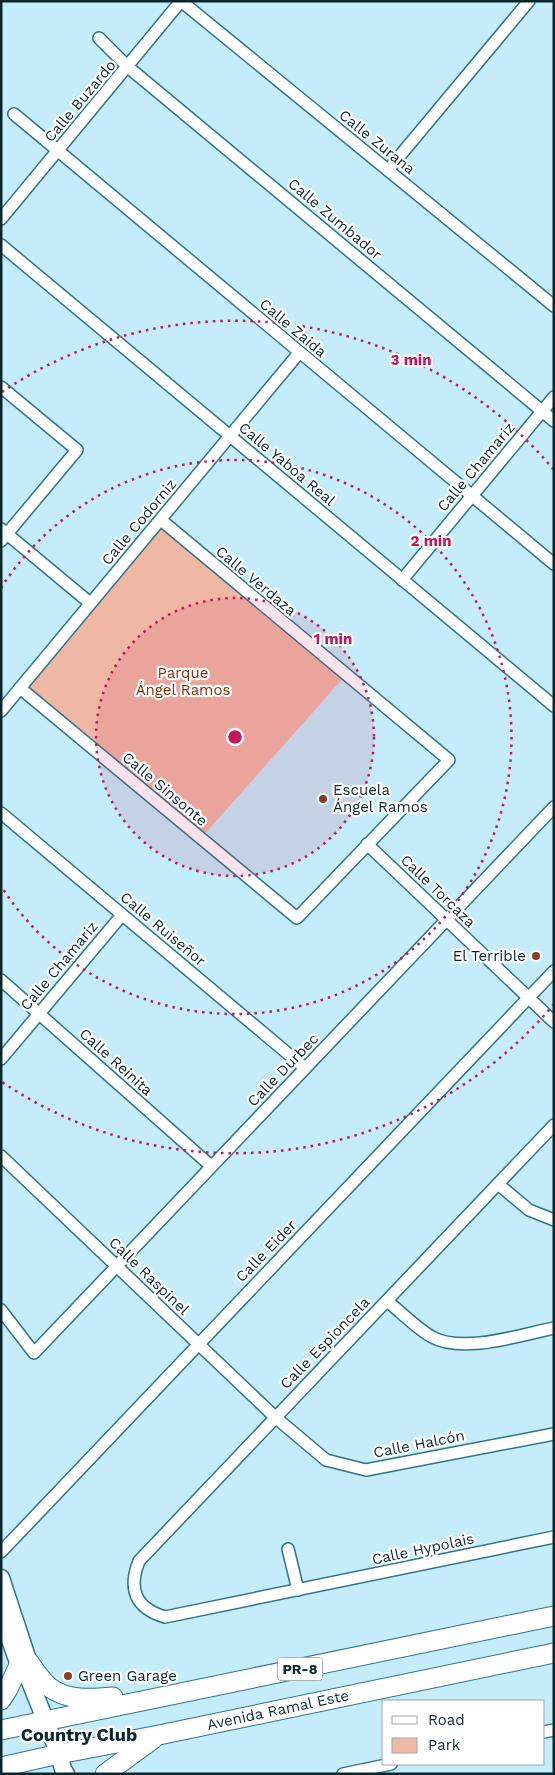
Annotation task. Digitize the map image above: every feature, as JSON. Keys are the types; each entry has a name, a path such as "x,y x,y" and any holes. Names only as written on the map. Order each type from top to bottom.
{"main road":[{"name":"PR-8","path":"1,1730 554,1616"},
{"name":"Avenida Ramal Este","path":"1,1767 63,1768 159,1735 554,1653"},
{"path":"1,1700 25,1666 49,1687 67,1696 98,1699 130,1696 162,1698"},
{"path":"105,1774 116,1764 159,1735"}],"street":[{"name":"Calle Zurana","path":"181,1 554,306"},
{"name":"Calle Buzardo","path":"1,219 181,1"},
{"path":"388,170 529,1"},
{"name":"Calle Zumbador","path":"99,38 128,67 554,421"},
{"name":"Calle Zaida","path":"14,114 554,564"},
{"name":"Calle Yaboa Real","path":"1,246 554,706"},
{"name":"Calle Codorniz","path":"1,711 299,352"},
{"path":"1,387 77,450 3,535 90,603"},
{"name":"Calle Chamariz","path":"402,580 554,398"},
{"name":"Calle Verdaza","path":"160,520 449,760 368,844"},
{"name":"Calle Sinsonte","path":"20,688 297,918 368,844"},
{"name":"Calle Durbec","path":"1,1310 34,1353 554,807"},
{"name":"Calle Ruiseñor","path":"1,813 305,1068"},
{"name":"Calle Torcaza","path":"368,844 554,1022"},
{"name":"Calle Chamariz","path":"1,1059 122,915"},
{"name":"Calle Eider","path":"1,1552 554,971"},
{"name":"Calle Reinita","path":"1,980 211,1166"},
{"name":"Calle Espioncela","path":"134,1590 134,1574 139,1561 554,1125"},
{"name":"Calle Raspinel","path":"1,1156 275,1418"},
{"path":"498,1184 529,1210 554,1220"},
{"path":"387,1301 432,1337 452,1344 479,1344 554,1328"},
{"name":"Calle Halcón","path":"275,1418 326,1460 366,1470 554,1434"},
{"name":"Calle Hypolais","path":"134,1590 141,1605 153,1613 165,1617 554,1537"},
{"path":"288,1549 298,1590"},
{"path":"1,1578 25,1666"},
{"path":"1,1615 25,1666 63,1768"},
{"path":"343,1774 386,1765"}],"green space":[{"name":"Parque Ángel Ramos","path":"161,520 346,675 201,838 20,688"}],"place":[{"name":"Escuela Ángel Ramos","path":"323,799"},
{"name":"El Terrible","path":"536,956"},
{"name":"Green Garage","path":"68,1676"}],"district":[{"name":"Country Club","path":"79,1734"}]}
